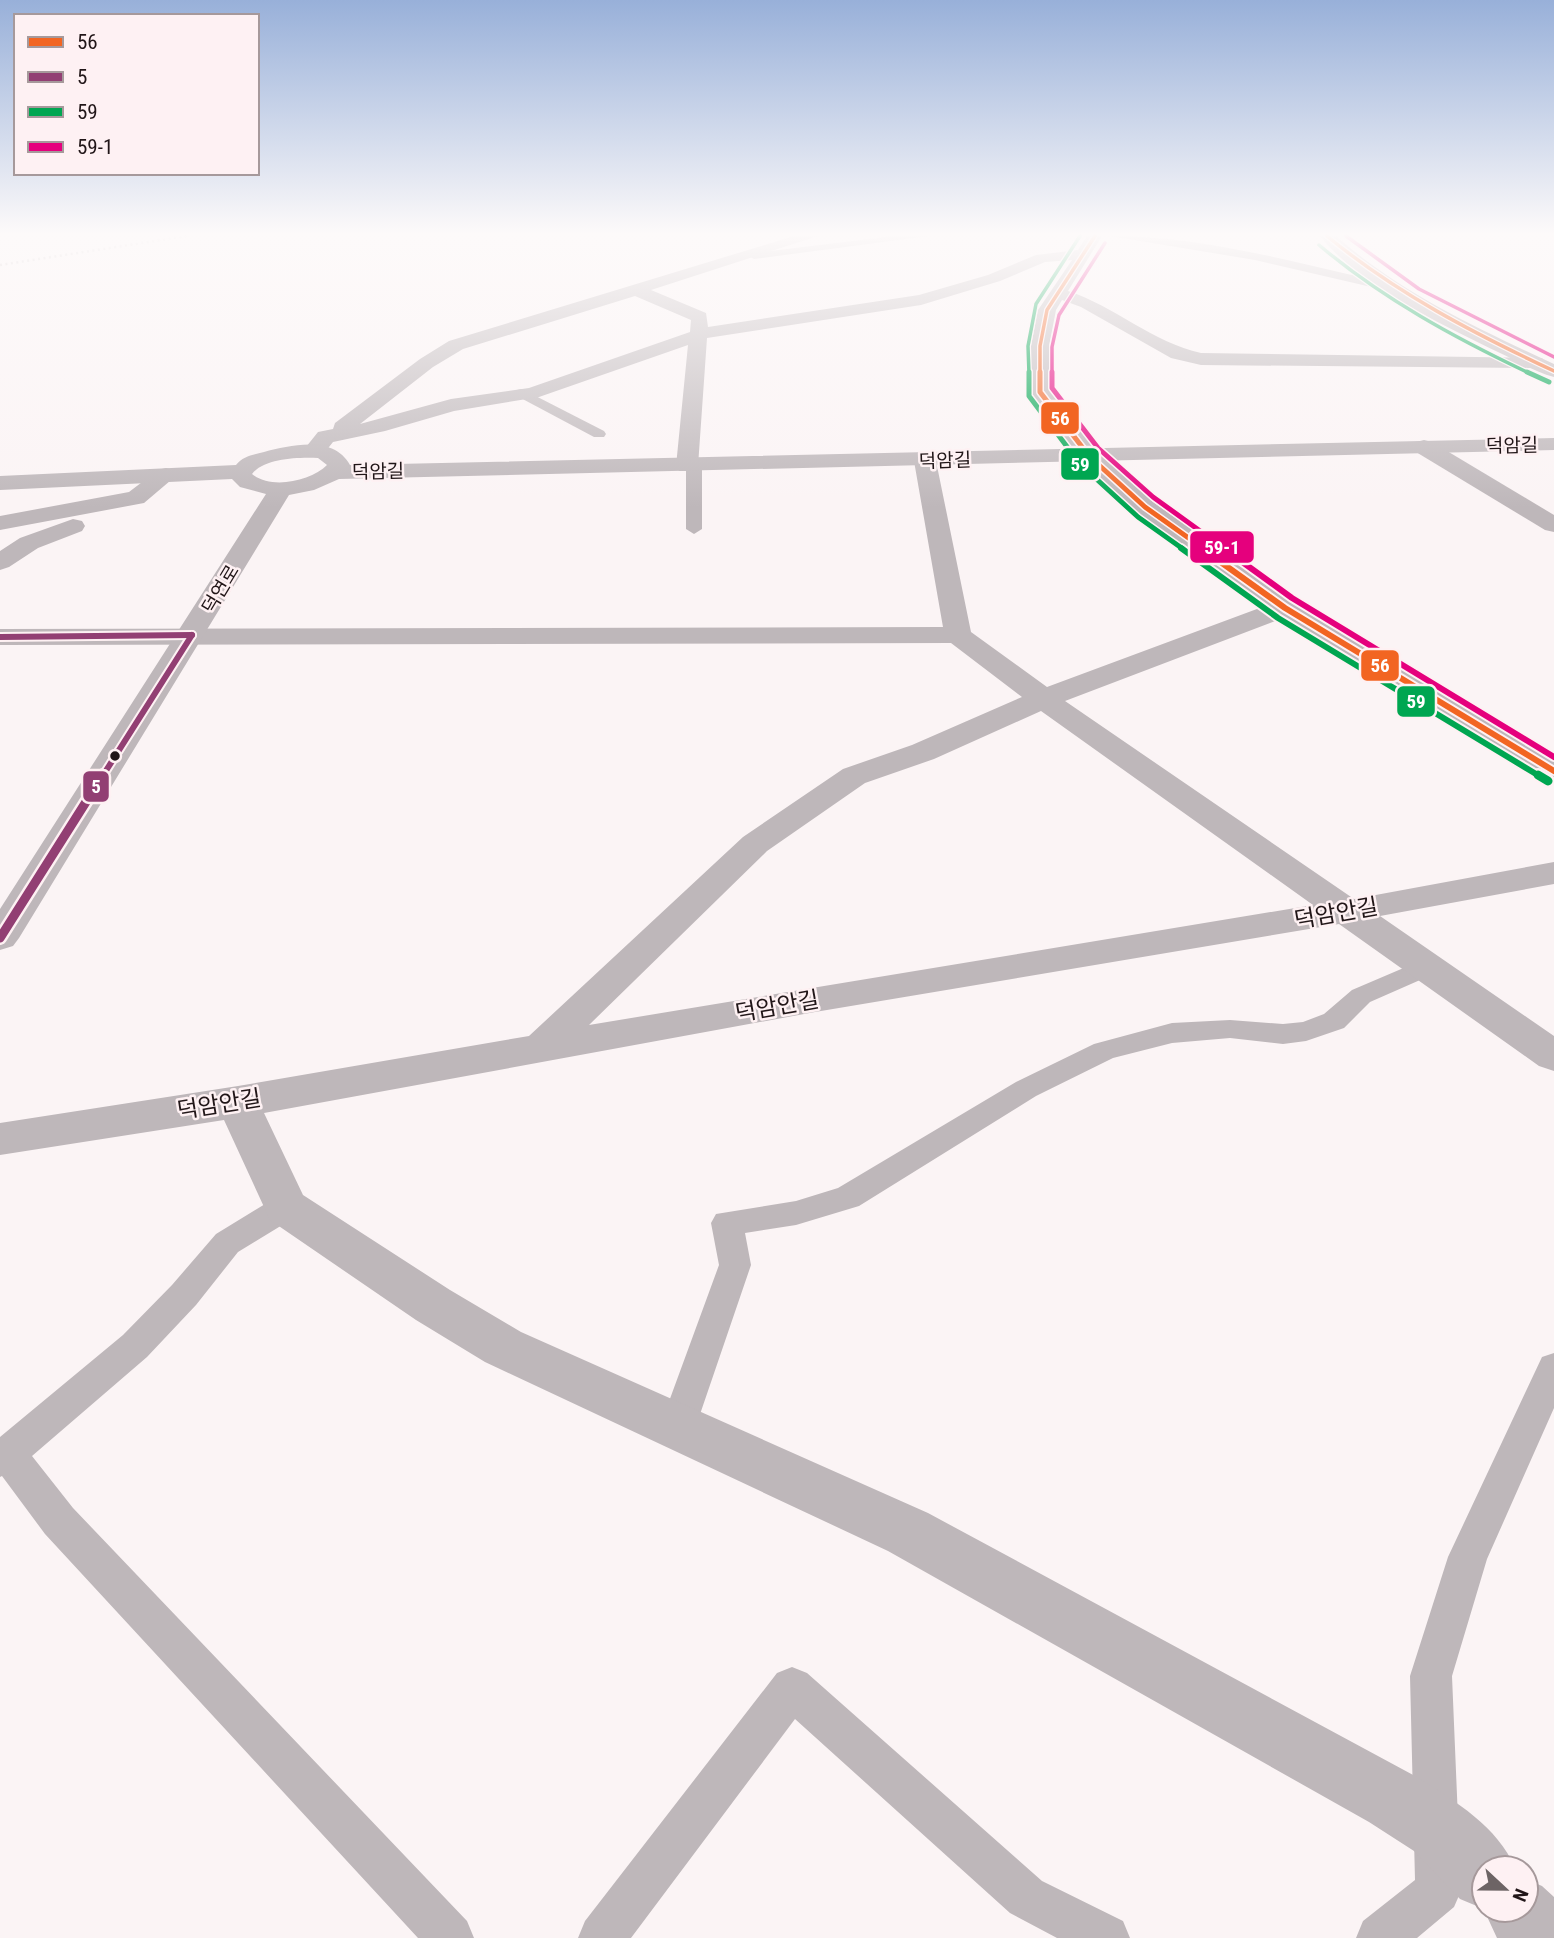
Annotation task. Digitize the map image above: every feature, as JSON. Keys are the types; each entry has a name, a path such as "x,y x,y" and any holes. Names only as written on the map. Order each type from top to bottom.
{"main road":[{"path":"1466,326 1554,371"}],"street":[{"path":"319,445 437,355 456,345 517,326"},
{"path":"690,466 701,326"},
{"path":"0,483 241,472 249,463 275,454 319,445 451,405 522,393 579,378 701,334 750,326"},
{"path":"1044,326 1040,346 1040,393 1089,456 1144,507 1285,608 1554,771"},
{"path":"1129,326 1178,354 1201,359 1535,362"},
{"name":"덕암길","path":"336,471 925,461 1554,444"},
{"path":"241,472 244,481 252,485 282,488 315,483 336,471 339,466 337,460 319,445"},
{"path":"1424,447 1554,525"},
{"path":"925,461 958,635"},
{"path":"0,562 29,543 136,498 166,475"},
{"name":"덕연로","path":"0,937 282,488"},
{"path":"0,523 136,498"},
{"path":"543,1046 755,844 854,776 923,752 1044,699 1285,608"},
{"path":"0,638 192,635 958,635 1044,699 1554,1056"},
{"name":"덕암안길","path":"0,1139 238,1102 543,1046 1348,911 1554,873"},
{"path":"238,1102 286,1207 433,1305 503,1347 908,1532 1392,1799 1437,1828 1470,1861"},
{"path":"1532,1924 1546,1938"}],"lane":[{"path":"522,393 599,434"},
{"path":"690,466 694,529"},
{"path":"678,1426 735,1265 727,1223 796,1213 848,1197 1027,1089 1104,1051 1172,1033 1230,1029 1283,1034 1306,1031 1334,1020 1361,996 1427,967"},
{"path":"286,1207 227,1243 184,1295 135,1346 3,1456 59,1521 450,1938"},
{"path":"1380,1938 1438,1891 1431,1676 1468,1557 1554,1368"},
{"path":"602,1938 792,1688 1026,1897 1105,1938"}],"transit line":[{"name":"59","path":"1032,326 1028,346 1029,396 1080,464 1138,517 1278,618 1548,781"},
{"name":"56","path":"1044,326 1040,346 1040,392 1089,456 1145,507 1285,608 1554,771"},
{"name":"59-1","path":"1056,326 1052,347 1052,388 1098,448 1153,497 1292,598 1554,757"},
{"name":"59","path":"1436,326 1549,382"},
{"name":"56","path":"1464,326 1554,371"},
{"name":"59-1","path":"1490,326 1554,357"},
{"name":"5","path":"0,637 192,635"},
{"name":"5","path":"0,938 192,635"}]}
